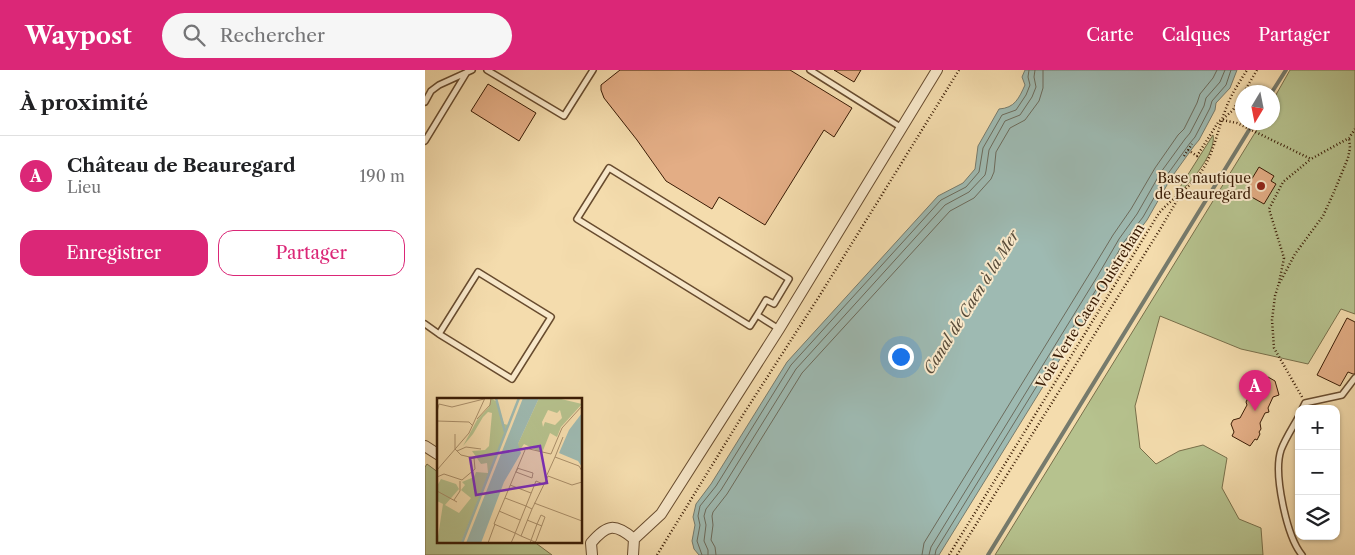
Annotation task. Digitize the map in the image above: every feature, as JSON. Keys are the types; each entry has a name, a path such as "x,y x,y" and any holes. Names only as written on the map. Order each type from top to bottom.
{"street":[{"path":"633,555 634,539 661,514 779,329 937,70"},
{"path":"425,446 437,454"},
{"path":"592,555 586,541 608,528 623,529 634,539"}],"lane":[{"path":"487,70 564,116 593,70"},
{"path":"810,70 901,128"},
{"path":"425,102 431,91 469,71"},
{"path":"425,142 469,71"},
{"path":"609,168 789,279 774,304 766,300 757,315 750,326 577,219 609,168"},
{"path":"425,324 439,334 512,379 551,317 478,272 439,334"},
{"path":"757,315 779,329"},
{"path":"1305,403 1342,395 1355,378"},
{"path":"1295,424 1281,451 1279,468 1287,521 1296,548 1302,555"}],"path":[{"path":"657,555 959,70"},
{"name":"Voie Verte Caen-Ouistreham","path":"949,555 1159,212 1195,181 1207,162 1232,95 1247,70"},
{"path":"1248,85 1257,70"},
{"path":"1188,150 1197,156 1219,121 1235,107"},
{"path":"1222,120 1237,123 1311,159"},
{"path":"1305,403 1274,348 1272,320 1275,296 1284,258 1269,210 1283,182 1311,159 1349,138 1355,129"},
{"path":"1278,286 1295,254 1327,208 1348,158 1349,138"},
{"path":"1184,156 1192,144"},
{"path":"957,555 1159,231 1178,196"}],"green space":[{"path":"1290,70 1355,70 1355,314 1341,309 1308,364 1241,349 1160,316 1135,406 1140,448 1156,464 1179,451 1203,445 1227,458 1222,488 1239,519 1261,528 1263,555 995,555 1257,130 1280,130 1280,88"},
{"path":"1213,135 1211,150 1201,168 1181,191 1175,195"},
{"path":"427,464 437,472 437,542 534,542 552,555 425,555 425,467"}],"water":[{"name":"Canal de Caen à la Mer","path":"1025,70 1237,70 1230,88 1216,103 1215,110 1199,140 1171,178 1147,220 1128,245 1107,283 939,555 699,555 694,549 692,541 695,525 693,517 696,504 711,484 787,362 938,196 963,183 975,169 978,146 999,109 1009,107 1018,98 1025,85 1022,77"}],"building":[{"path":"620,70 790,70 852,108 834,137 824,130 765,225 719,197 712,209 666,181 604,98 601,85"},
{"path":"834,70 861,70 854,82"},
{"path":"488,84 536,113 519,141 471,111"},
{"name":"Base nautique de Beauregard","path":"1259,167 1274,176 1271,181 1276,184 1264,204 1248,195 1251,190 1247,187"},
{"path":"1347,318 1355,322 1355,374 1348,372 1340,386 1317,375"},
{"path":"1268,377 1275,381 1279,395 1273,397 1268,408 1269,412 1265,413 1260,423 1260,434 1257,440 1255,439 1250,446 1232,436 1234,432 1231,424 1233,420 1240,418 1247,405 1248,398 1251,397 1260,380"}],"waterway":[{"path":"1276,85 1286,70"},
{"path":"988,555 1249,130"}],"place":[{"name":"Base nautique de Beauregard","path":"1261,186"},
{"name":"Château de Beauregard","path":"1255,411"}]}
